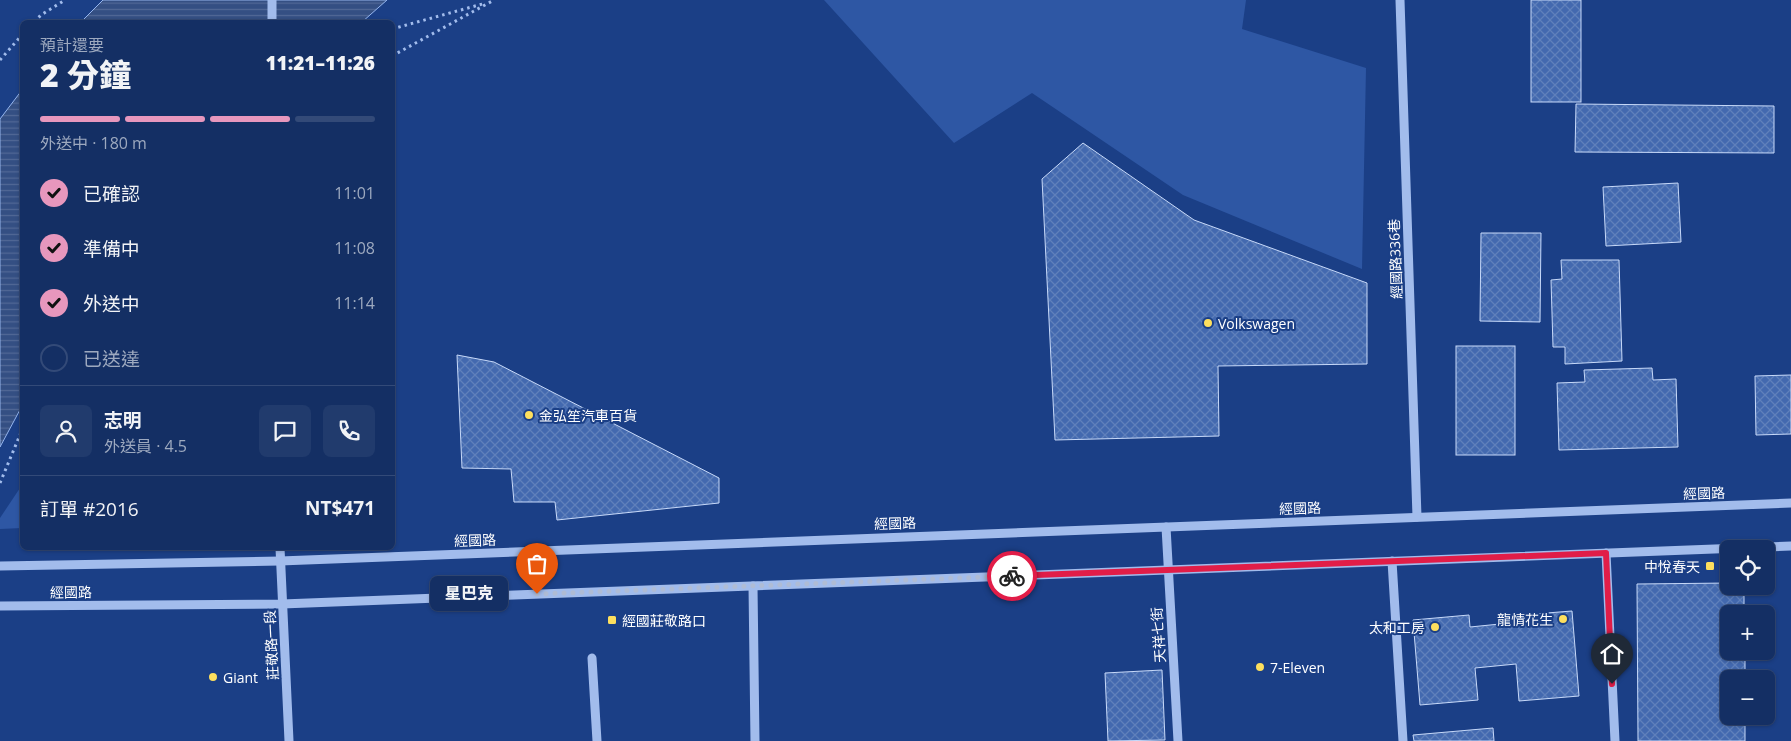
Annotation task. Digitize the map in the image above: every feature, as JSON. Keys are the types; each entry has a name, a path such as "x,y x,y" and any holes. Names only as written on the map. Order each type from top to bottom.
{"street":[{"path":"272,0 272,20"},
{"name":"經國路336巷","path":"1400,0 1417,517"},
{"name":"經國路","path":"0,566 280,561 1791,503"},
{"name":"天祥七街","path":"1166,527 1178,741"},
{"name":"經國路","path":"0,606 282,604 1791,546"},
{"name":"莊敬路一段","path":"280,550 289,741"},
{"path":"1606,553 1615,741"},
{"path":"1392,561 1403,741"},
{"path":"754,586 755,741"},
{"path":"592,658 597,741"}],"path":[{"path":"36,20 65,0"},
{"path":"395,28 493,0"},
{"path":"395,54 493,0"},
{"path":"0,60 20,37"},
{"path":"0,483 20,435"}],"shaded area":[{"path":"103,0 387,0 364,20 83,20"},
{"path":"824,0 1246,0 1242,29 1366,68 1362,269 1183,195 1032,93 954,143"},
{"path":"20,93 20,410 0,447 0,119"},
{"path":"20,488 20,528 0,529 0,518"}],"building":[{"path":"1531,0 1581,0 1581,102 1531,102"},
{"path":"1576,104 1774,106 1774,153 1575,152"},
{"name":"Volkswagen","path":"1083,143 1194,220 1367,283 1367,364 1218,366 1219,436 1055,440 1042,179"},
{"path":"1678,183 1681,242 1606,246 1603,187"},
{"path":"1481,233 1541,233 1540,322 1480,321"},
{"path":"1561,260 1619,260 1622,361 1565,364 1565,347 1553,347 1551,280 1562,279"},
{"path":"1456,346 1515,346 1515,455 1456,455"},
{"name":"金弘笙汽車百貨","path":"457,355 494,362 719,478 719,503 557,520 555,502 514,502 511,469 462,468"},
{"path":"1652,368 1653,380 1676,379 1678,447 1559,450 1557,383 1585,382 1584,370"},
{"path":"1791,375 1791,434 1756,435 1755,376"},
{"path":"1720,583 1720,595 1744,595 1744,605 1720,605 1720,660 1745,660 1745,670 1720,670 1720,725 1745,725 1745,741 1638,741 1637,584"},
{"path":"1572,611 1579,696 1519,701 1516,664 1475,668 1478,700 1420,705 1413,620 1469,615 1470,627 1510,623 1509,616"},
{"path":"1162,670 1165,740 1108,741 1105,673"},
{"path":"1493,728 1494,741 1414,741 1413,735"}],"way so far":[{"path":"537,594 1012,576"}],"place":[{"name":"Volkswagen","path":"1208,323"},
{"name":"金弘笙汽車百貨","path":"529,415"},
{"name":"中悅春天","path":"1710,566"},
{"name":"星巴克","path":"537,594"},
{"name":"龍情花生","path":"1563,619"},
{"name":"經國莊敬路口","path":"612,620"},
{"name":"太和工房","path":"1435,627"},
{"name":"7-Eleven","path":"1260,667"},
{"name":"Giant","path":"213,677"}],"route":[{"path":"1012,576 1606,553 1612,684"}]}
